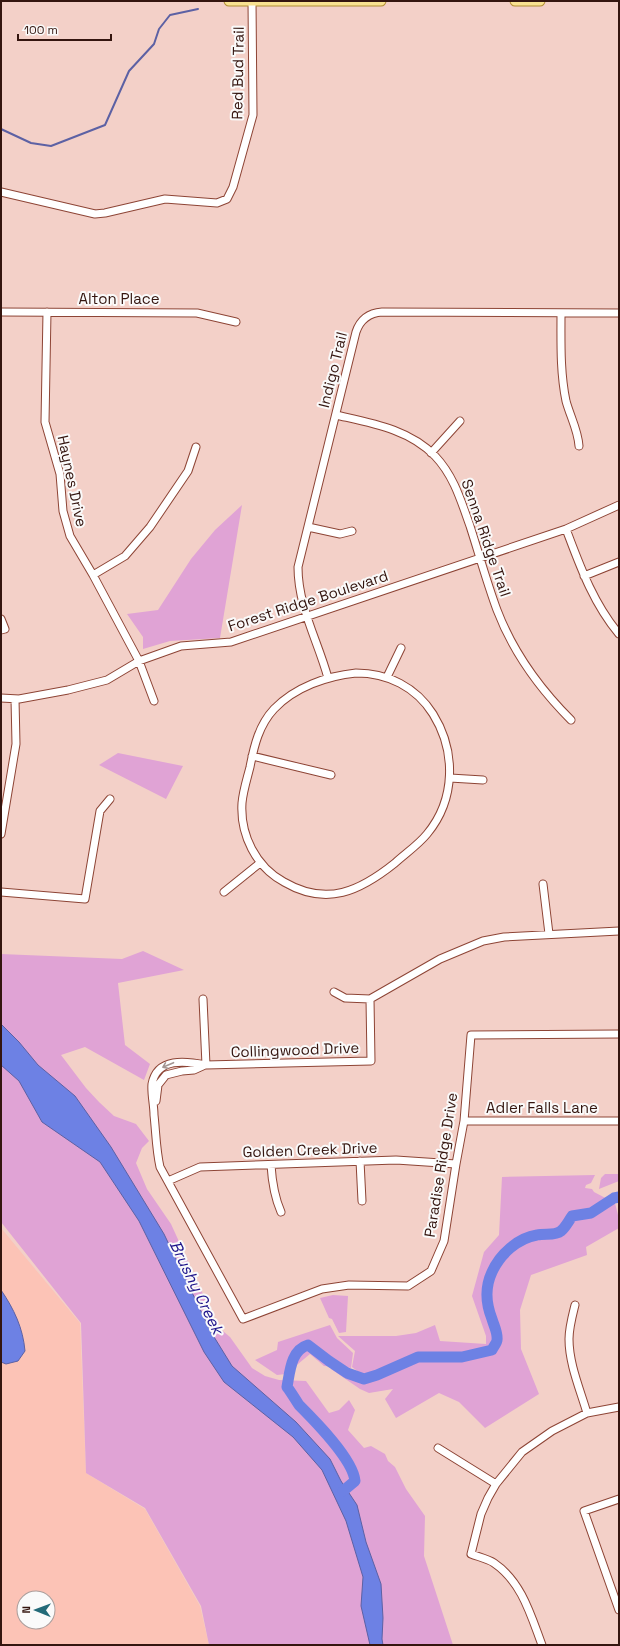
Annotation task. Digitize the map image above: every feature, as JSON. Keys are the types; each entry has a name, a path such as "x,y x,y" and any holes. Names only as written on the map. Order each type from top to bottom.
{"main road":[{"path":"229,1 381,1"},
{"path":"515,1 540,1"}],"street":[{"name":"Red Bud Trail","path":"1,192 96,214 165,199 214,203 222,202 227,199 236,178 253,115 252,1"},
{"name":"Alton Place","path":"1,312 197,313 236,322"},
{"name":"Haynes Drive","path":"47,312 45,422 60,474 63,511 70,536 93,575 139,661 154,700"},
{"name":"Indigo Trail","path":"328,678 301,599 298,578 300,557 356,332 362,322 372,314 382,312 619,313"},
{"path":"560,313 561,354 566,401 578,434 579,446"},
{"name":"Senna Ridge Trail","path":"336,415 393,430 413,440 431,452 442,464 454,482 497,611 517,651 529,670 571,720"},
{"path":"431,452 460,421"},
{"path":"93,575 125,556 150,527 188,471 196,447"},
{"name":"Forest Ridge Boulevard","path":"1,698 15,698 68,690 107,680 139,661 181,646 232,642 566,529 619,505"},
{"path":"308,527 340,534 352,531"},
{"path":"566,529 584,576 599,606 619,634"},
{"path":"584,576 619,562"},
{"path":"1,619 3,629"},
{"path":"387,677 401,648"},
{"path":"356,673 387,677 411,690 429,708 444,736 449,757 450,778 444,805 429,832 418,844 375,878 365,884 350,890 335,893 308,892 279,880 260,863 247,838 242,815 243,795 252,756 262,726 274,709 286,698 299,690 328,678 356,673"},
{"path":"1,834 16,744 15,698"},
{"path":"252,756 331,775"},
{"path":"450,778 483,780"},
{"path":"1,892 85,899 100,811 110,799"},
{"path":"224,892 260,863"},
{"path":"544,884 550,934"},
{"path":"334,992 345,998 370,999 440,959 483,941 504,937 619,931"},
{"path":"203,999 206,1065"},
{"name":"Collingwood Drive","path":"243,1319 160,1167 156,1150 152,1084 155,1074 164,1065 176,1062 190,1062 206,1065 372,1061 370,999"},
{"name":"Paradise Ridge Drive","path":"243,1319 322,1289 348,1285 408,1286 431,1271 444,1241 464,1121 471,1035 619,1034"},
{"name":"Collingwood Drive","path":"155,1116 158,1085 166,1075 194,1070 206,1065"},
{"name":"Adler Falls Lane","path":"464,1121 619,1121"},
{"name":"Golden Creek Drive","path":"168,1181 200,1167 396,1160 456,1164"},
{"path":"360,1162 362,1201"},
{"path":"272,1165 272,1182 281,1212"},
{"path":"575,1305 570,1323 571,1360 587,1412"},
{"path":"542,1645 526,1602 510,1576 493,1562 471,1554 481,1514 496,1484 522,1452 533,1443 587,1412 619,1407"},
{"path":"438,1448 496,1484"},
{"path":"619,1499 584,1511 616,1593 619,1610"}],"shaded area":[{"path":"242,505 220,638 170,641 143,649 143,637 127,614 158,610 191,559 215,530"},
{"path":"118,753 183,766 166,799 99,765"},
{"path":"143,951 184,970 118,983 125,1045 150,1064 144,1080 85,1047 61,1055 86,1088 99,1102 114,1116 136,1124 149,1141 142,1148 136,1163 147,1189 171,1224 218,1327 230,1337 252,1368 265,1376 279,1380 306,1381 329,1413 339,1410 349,1400 355,1410 348,1430 364,1448 371,1446 385,1454 388,1461 395,1467 406,1489 425,1516 424,1556 453,1645 209,1645 201,1606 145,1508 86,1473 81,1323 1,1222 1,954 122,959"},
{"path":"605,1174 619,1174 619,1181 599,1189 601,1178"},
{"path":"595,1175 591,1183 586,1185 585,1188 592,1189 594,1192 615,1203 619,1219 619,1228 586,1247 587,1255 531,1275 520,1310 521,1349 539,1394 485,1428 459,1402 439,1393 396,1418 385,1399 393,1389 369,1393 360,1389 331,1369 352,1370 361,1374 352,1367 355,1351 338,1336 396,1336 416,1333 435,1325 440,1341 486,1344 486,1336 472,1296 484,1252 499,1235 502,1177"},
{"path":"1,1228 80,1323 86,1473 145,1509 200,1606 209,1645 1,1645"},
{"path":"333,1295 348,1296 346,1332 339,1333 332,1319 329,1318 320,1298"},
{"path":"330,1325 337,1338 353,1353 351,1368 324,1366 310,1354 286,1374 277,1375 255,1360 277,1350 278,1342"}],"water":[{"path":"1,1024 19,1042 38,1065 75,1096 111,1147 164,1234 211,1332 232,1366 296,1422 330,1459 341,1481 357,1505 366,1542 381,1584 383,1645 370,1645 361,1606 363,1577 346,1521 322,1470 293,1437 224,1382 204,1352 139,1221 100,1162 42,1122 19,1081 1,1065"},
{"path":"1,1290 17,1319 22,1334 25,1351 18,1361 6,1364 1,1362"}],"waterway":[{"path":"1,129 31,143 51,146 105,125 129,71 154,44 159,29 170,15 198,9"},
{"path":"343,1491 355,1481 353,1472 348,1462 332,1441 299,1405 287,1387 290,1368 298,1351 308,1345 347,1373 364,1379 377,1375 418,1357 462,1357 492,1350 497,1337 488,1307 487,1290 495,1265 505,1253 517,1243 537,1235 559,1233 572,1216 591,1213 614,1198 619,1197"}],"water label":[{"name":"Brushy Creek","path":"197,1287"}]}
